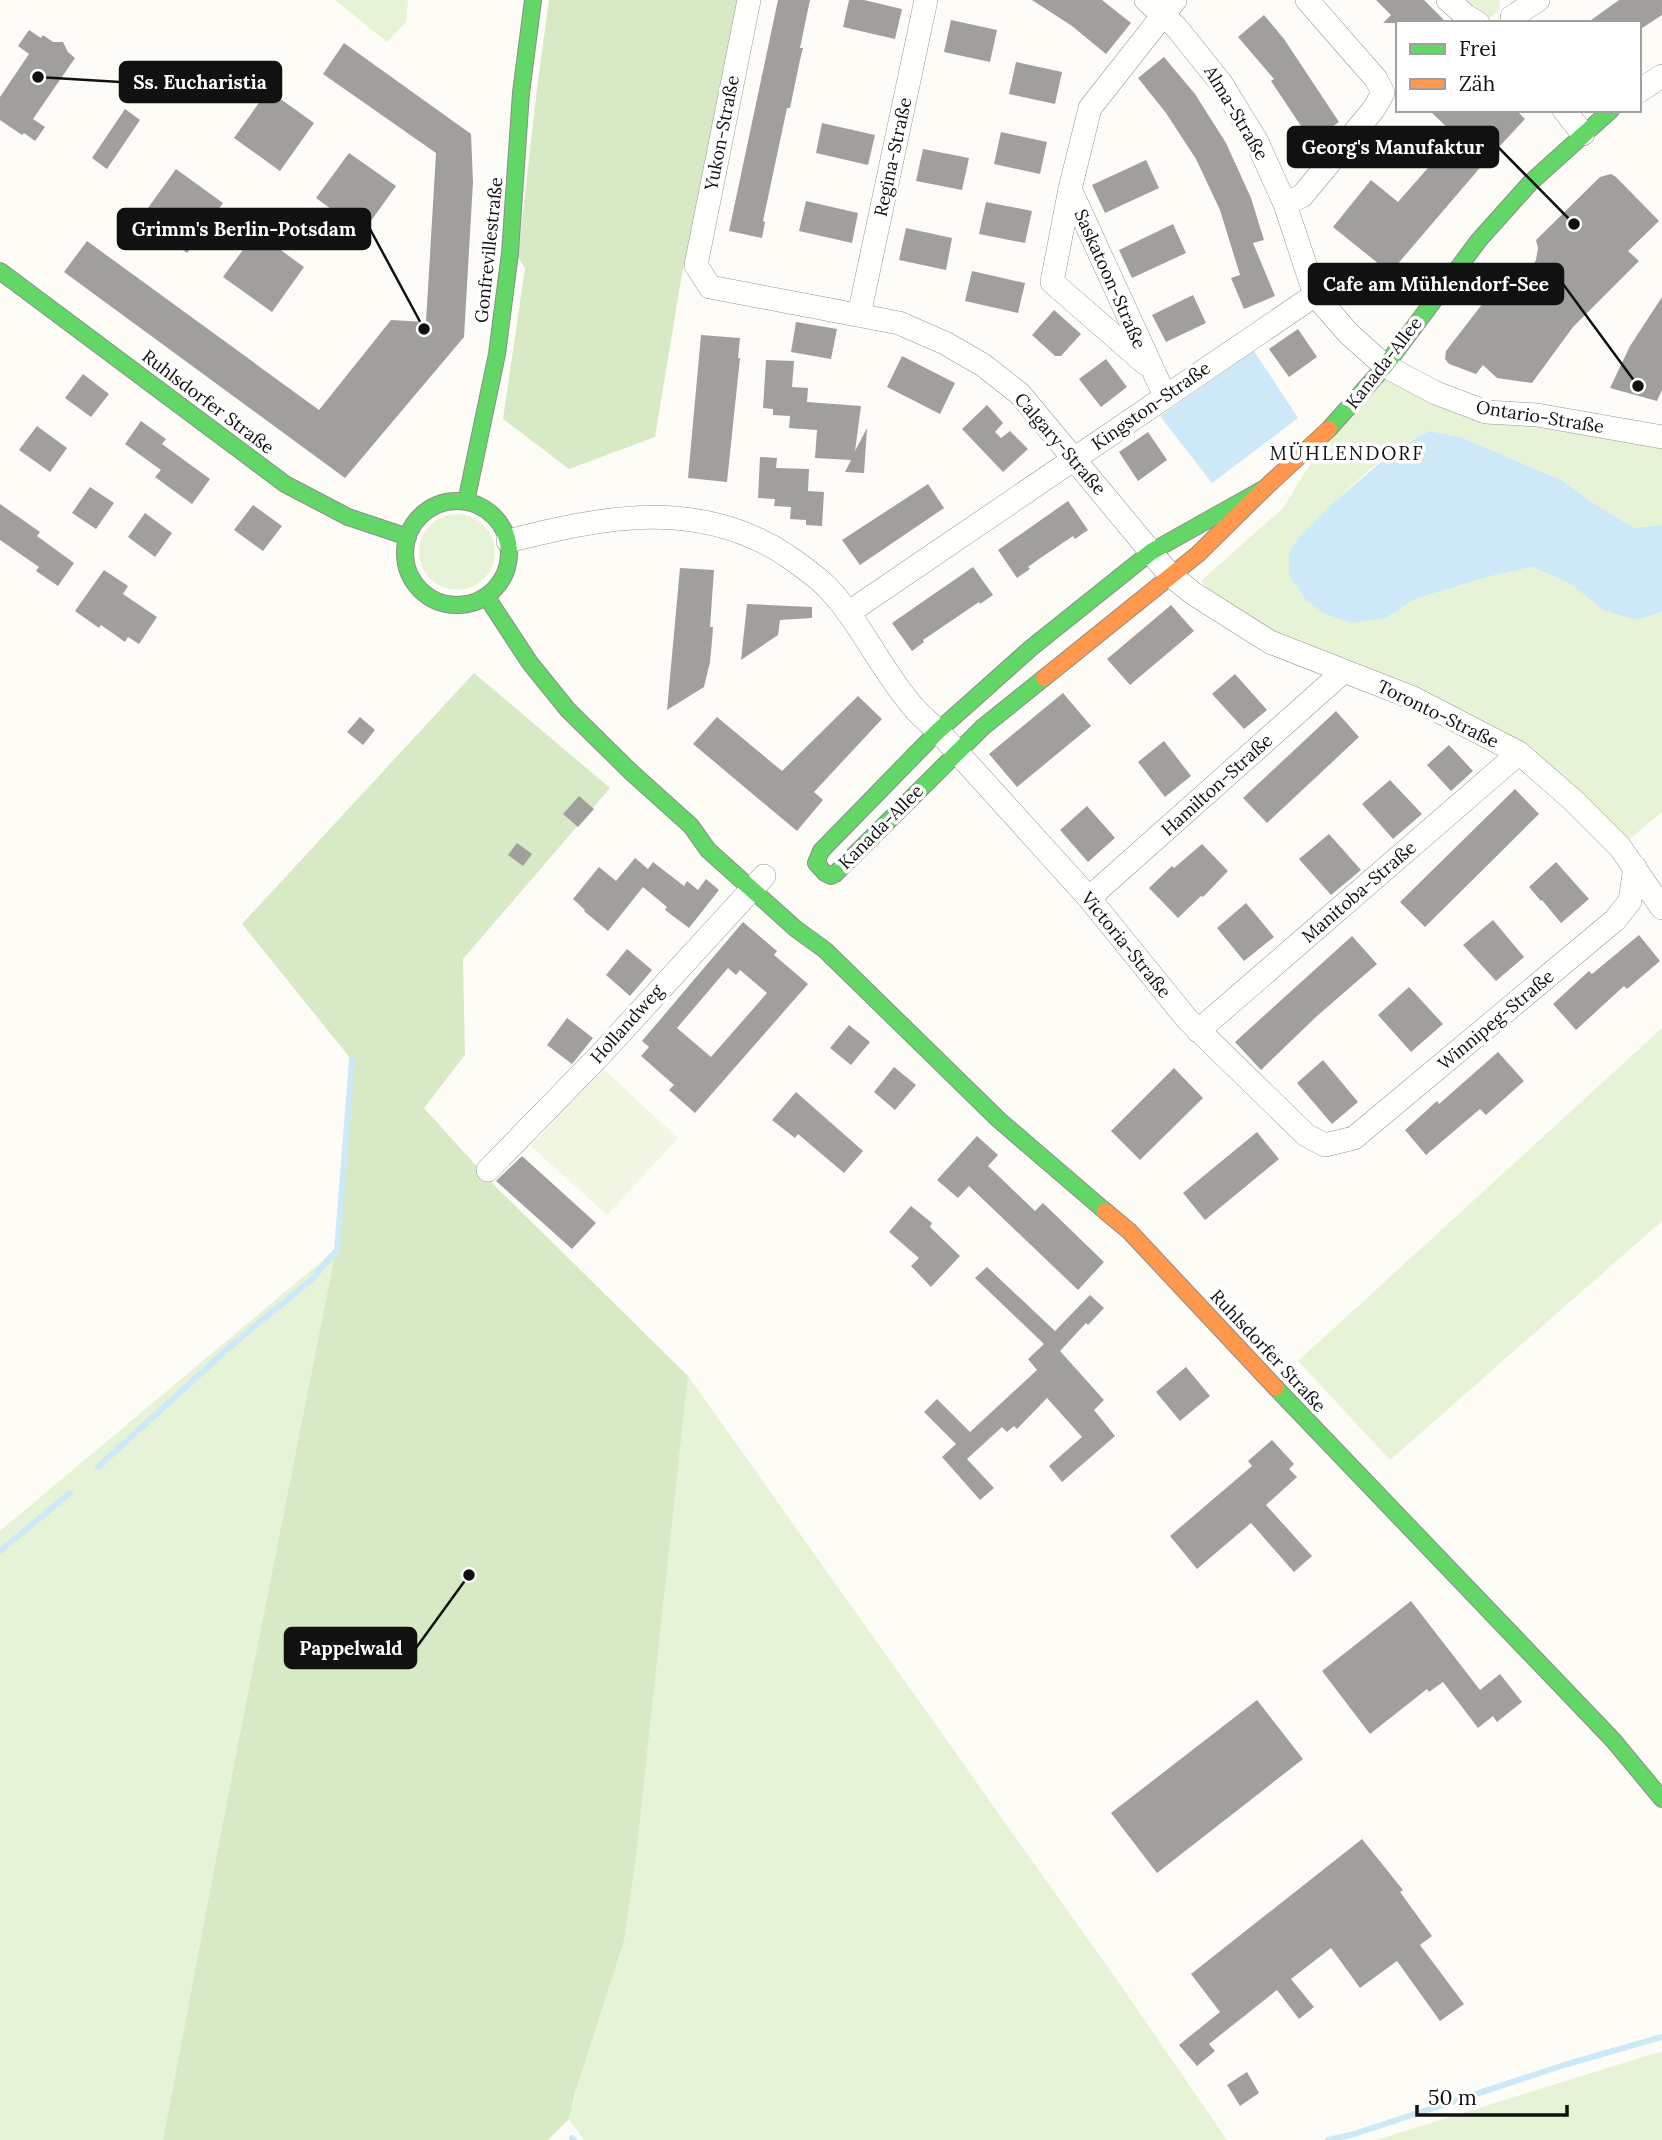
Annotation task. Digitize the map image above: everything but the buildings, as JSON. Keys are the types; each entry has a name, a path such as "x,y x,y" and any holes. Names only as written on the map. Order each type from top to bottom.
{"main road":[{"name":"Gonfrevillestraße","path":"466,502 497,354 510,253 521,93 533,0"},
{"name":"Kanada-Allee","path":"1265,488 1151,552 1031,648 938,731 821,851 816,859 819,868 831,876 835,874 956,752 993,719 1198,554 1335,424 1385,366 1479,240 1531,183 1609,112"},
{"name":"Ruhlsdorfer Straße","path":"0,271 285,484 348,517 408,537"},
{"path":"451,501 466,502 485,509 500,523 508,541 509,557 498,586 486,597 476,602 453,605 430,598 421,591 409,572 406,560 408,537 414,524 437,505 451,501"},
{"name":"Ruhlsdorfer Straße","path":"486,597 530,663 568,710 691,826 708,850 767,884 806,921 825,950"},
{"name":"Ruhlsdorfer Straße","path":"691,826 721,838"},
{"name":"Ruhlsdorfer Straße","path":"767,884 796,929 825,950 962,1086 1129,1231 1344,1461 1613,1740 1662,1799"}],"street":[{"name":"Yukon-Straße","path":"696,265 749,0"},
{"name":"Regina-Straße","path":"859,315 926,0"},
{"path":"1284,204 1302,196 1373,110 1383,93 1376,79 1307,0"},
{"path":"1448,0 1475,21"},
{"path":"1510,13 1538,0"},
{"name":"Alma-Straße","path":"1162,5 1222,83 1257,142 1284,204 1315,295 1349,334 1385,366"},
{"name":"Saskatoon-Straße","path":"1151,368 1052,282 1070,189 1090,108 1162,5"},
{"path":"1641,90 1662,76"},
{"path":"1566,112 1583,134"},
{"name":"Saskatoon-Straße","path":"1070,189 1165,396"},
{"name":"Calgary-Straße","path":"696,265 710,287 899,323 945,343 983,365 1020,394 1170,575"},
{"name":"Kingston-Straße","path":"848,613 1315,295"},
{"name":"Ontario-Straße","path":"1385,366 1436,393 1486,412 1537,415 1662,437"},
{"name":"Victoria-Straße","path":"508,541 600,521 635,517 693,519 750,536 805,568 828,588 848,613 915,709 1089,898 1147,973 1198,1031 1306,1135 1325,1145"},
{"name":"Toronto-Straße","path":"1170,575 1194,594 1270,642 1413,698 1519,753 1574,801 1620,847 1662,908"},
{"name":"Hamilton-Straße","path":"1089,898 1344,671"},
{"name":"Manitoba-Straße","path":"1198,1031 1519,753"},
{"name":"Winnipeg-Straße","path":"1325,1145 1354,1138 1615,920 1630,901 1635,867"},
{"name":"Hollandweg","path":"488,1170 767,884"}],"green space":[{"path":"335,0 408,0 406,22 387,42"},
{"path":"549,0 737,0 681,280 655,437 569,469 503,419 525,268 518,257"},
{"path":"1461,0 1499,0 1500,9 1490,18 1473,11"},
{"path":"1385,366 1436,393 1662,437 1662,525 1634,528 1563,481 1461,437 1429,431 1395,450 1366,473 1339,498 1289,553 1289,575 1305,599 1386,618 1415,599 1487,577 1532,567 1571,584 1604,610 1636,620 1662,612 1662,812 1620,847 1519,753 1227,615 1201,581 1283,508 1335,424"},
{"path":"450,514 464,514 478,520 489,531 495,552 492,567 484,579 464,590 450,590 436,584 425,573 419,559 419,545 425,531 436,520"},
{"path":"474,673 610,788 463,959 465,1055 424,1108 490,1181 688,1376 636,1857 624,1940 569,2119 548,2140 163,2140 336,1249 351,1059 242,924"},
{"path":"1662,1028 1662,1221 1390,1460 1298,1361"},
{"path":"602,1068 678,1138 607,1215 531,1146"},
{"path":"336,1249 163,2140 0,2140 0,1531"},
{"path":"688,1376 1119,1983 1227,2140 584,2140 569,2119 636,1857"},
{"path":"1662,2051 1662,2140 1376,2140"}],"water":[{"path":"1254,351 1298,418 1212,483 1160,416"},
{"path":"1429,431 1461,437 1563,481 1634,528 1662,525 1662,612 1636,620 1603,610 1571,584 1532,567 1487,577 1415,599 1386,618 1352,623 1325,614 1305,599 1289,575 1289,553 1301,535 1331,505 1395,450"}],"waterway":[{"path":"98,1467 232,1345 312,1279 337,1250 352,1060"},
{"path":"0,1551 70,1493"},
{"path":"1328,2140 1351,2135 1564,2065 1662,2037"}],"traffic: fast":[{"path":"466,502 497,354 510,253 521,93 533,0"},
{"path":"1329,429 1385,366 1479,240 1531,182 1609,112"},
{"path":"0,271 285,484 348,517 408,537"},
{"path":"1044,678 983,727 835,874 831,876 825,873 816,863 821,851 938,731 1031,648 1151,552 1265,488"},
{"path":"457,501 477,505 500,524 505,533 509,553 505,573 486,596 477,601 457,605 437,601 414,582 409,573 405,553 409,533 428,510 437,505 457,501"},
{"path":"486,596 530,663 568,710 691,826 708,850 796,929 825,950 999,1120 1105,1211"},
{"path":"1276,1388 1613,1740 1662,1799"}],"traffic: slow":[{"path":"1044,678 1198,554 1329,429"},
{"path":"1105,1211 1129,1231 1276,1388"}],"place":[{"name":"Ss. Eucharistia","path":"38,77"},
{"name":"Georg's Manufaktur","path":"1574,224"},
{"name":"Grimm's Berlin-Potsdam","path":"424,329"},
{"name":"Cafe am Mühlendorf-See","path":"1638,386"},
{"name":"Pappelwald","path":"469,1575"}],"district":[{"name":"MÜHLENDORF","path":"1347,453"}]}
